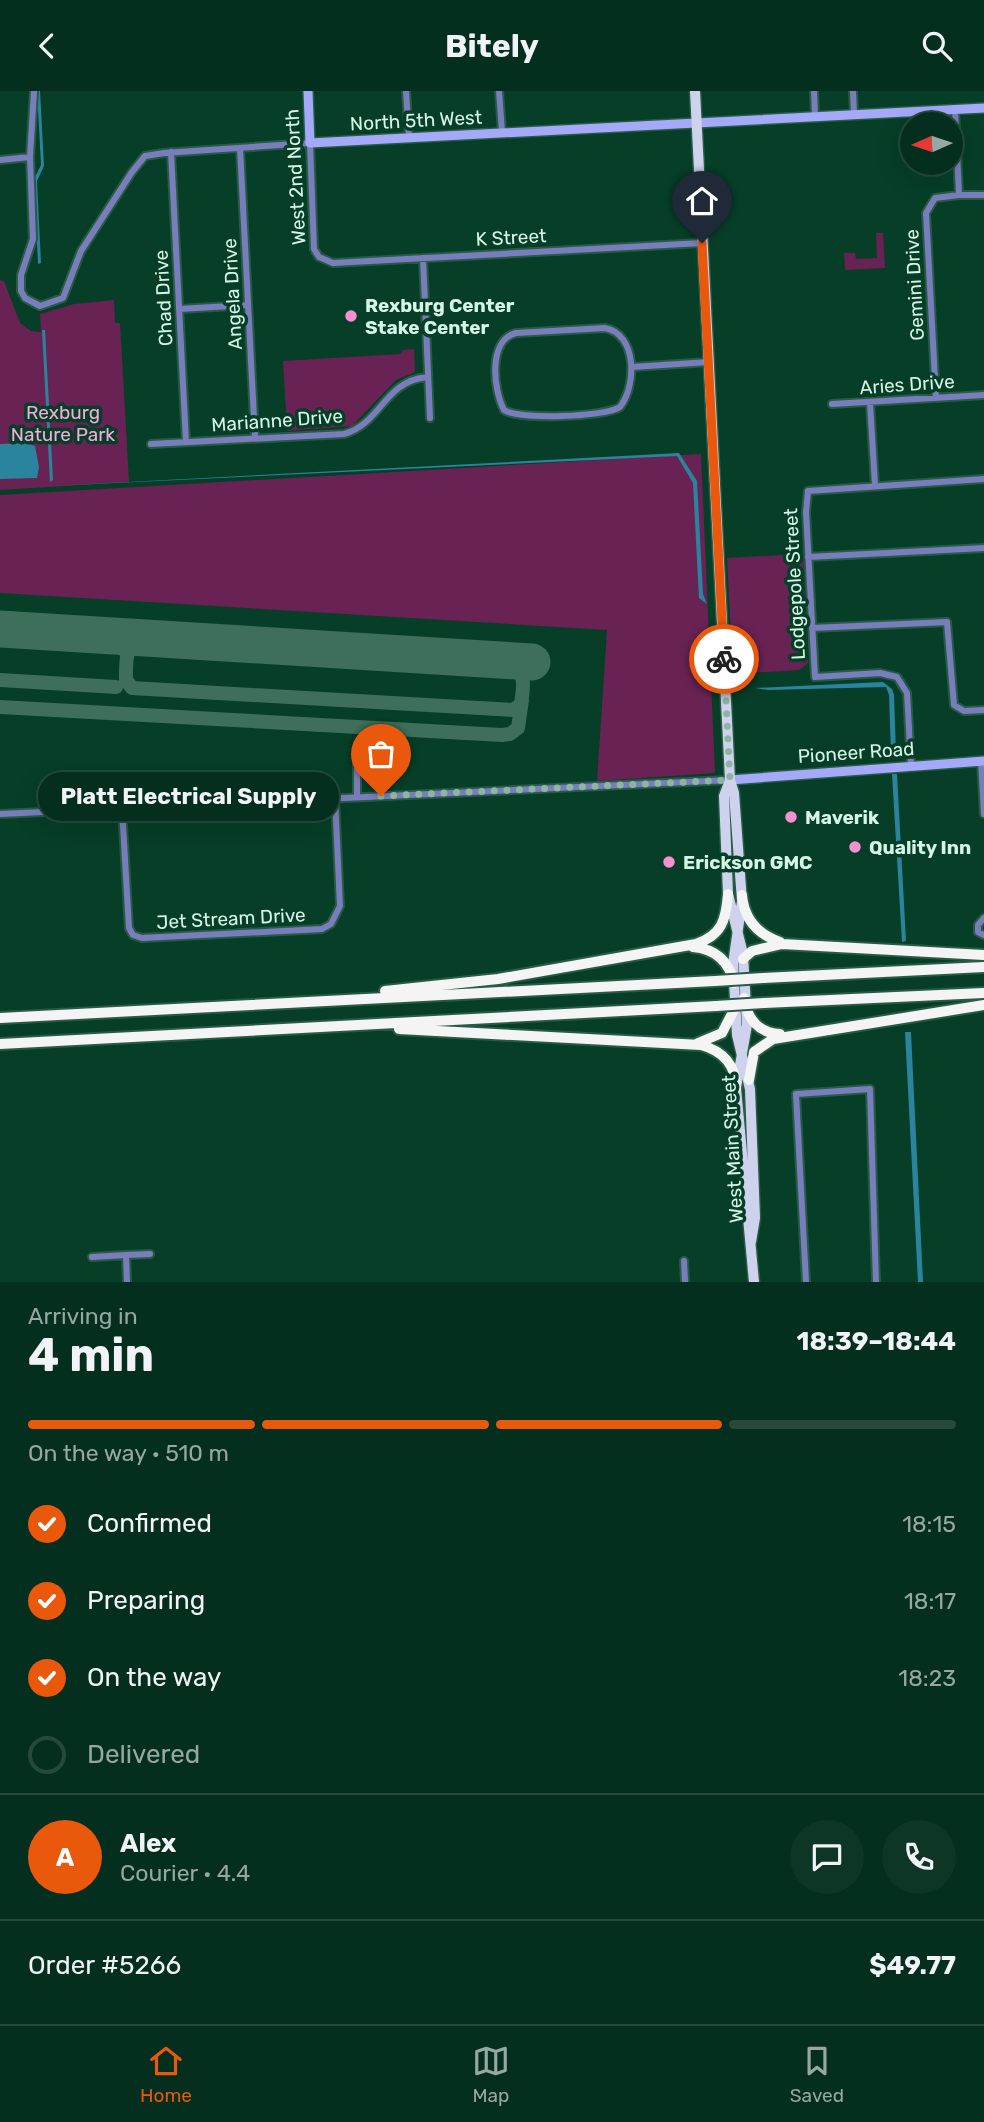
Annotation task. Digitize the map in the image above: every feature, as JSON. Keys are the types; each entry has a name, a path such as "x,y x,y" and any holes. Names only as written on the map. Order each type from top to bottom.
{"highway":[{"path":"201,1007 468,983 683,947 703,942 719,931 726,918 728,894"},
{"path":"742,895 746,914 753,926 770,938 790,944"},
{"path":"743,959 759,948 790,944 984,955"},
{"path":"683,947 704,949 718,955 729,969 734,983"},
{"path":"0,1018 984,967"},
{"path":"0,1045 984,993"},
{"path":"744,998 748,1013 759,1028 774,1034 800,1034"},
{"path":"749,1080 752,1057 760,1045 772,1039 984,1005"},
{"path":"695,1044 722,1033 736,1008"},
{"path":"323,1026 497,1032 695,1044 713,1049 726,1058 734,1072 736,1088"}],"main road":[{"name":"West Main Street","path":"695,91 730,780 734,793 742,895 733,956 737,1035 749,1080 755,1218 751,1242"},
{"name":"West Main Street","path":"730,780 724,796 728,894 743,959 747,1032 736,1088 753,1280"}],"street":[{"path":"0,160 30,157 34,91"},
{"name":"West 2nd North","path":"307,91 314,249 322,259"},
{"path":"407,91 409,137"},
{"path":"499,91 502,132"},
{"path":"814,91 815,116"},
{"path":"853,91 854,114"},
{"name":"North 5th West","path":"30,157 33,239 20,284 25,298 40,306 51,305 63,298 81,251 141,161 149,155 409,137 984,108"},
{"path":"955,109 960,195 984,195"},
{"name":"Angela Drive","path":"240,148 255,438"},
{"name":"Chad Drive","path":"171,152 186,442"},
{"name":"Gemini Drive","path":"936,398 926,213 935,198 960,195"},
{"name":"K Street","path":"322,259 343,264 702,243"},
{"path":"423,258 429,418"},
{"path":"179,309 248,305"},
{"path":"611,329 625,339 632,367 623,403 606,413 515,415 502,406 497,380 500,343 516,333 611,329"},
{"path":"632,367 709,362"},
{"name":"Marianne Drive","path":"150,444 352,432 365,423 397,387 411,379 427,377"},
{"name":"Aries Drive","path":"832,404 984,395"},
{"path":"870,403 875,485 984,479"},
{"name":"Lodgepole Street","path":"875,485 806,489 815,677 880,673 897,677 907,693 911,765"},
{"path":"808,557 984,548"},
{"path":"812,628 947,622 954,705 964,711 984,710"},
{"path":"357,753 357,797"},
{"path":"982,761 984,814"},
{"name":"Pioneer Road","path":"730,780 982,761"},
{"path":"0,814 730,780"},
{"name":"Jet Stream Drive","path":"122,808 129,927 133,935 142,938 322,929 331,924 340,906 335,798"},
{"path":"984,918 978,925 978,932 984,935"},
{"path":"806,1282 796,1094 870,1089 876,1282"},
{"path":"92,1257 150,1254"},
{"path":"126,1255 127,1282"},
{"path":"684,1261 685,1282"}],"green space":[{"path":"876,233 883,233 885,268 845,270 844,253 855,253 856,259 877,258"},
{"name":"Rexburg Nature Park","path":"0,280 4,281 20,323 31,331 41,332 40,314 74,304 114,300 115,323 120,323 129,482 0,490"},
{"path":"414,349 415,372 396,380 352,426 287,431 283,361 401,354 403,350"},
{"path":"701,454 715,773 597,781 607,630 0,593 0,495"},
{"path":"803,554 808,663 799,670 733,674 727,558"}],"water":[{"path":"37,91 40,91 44,166 37,181 41,263 38,264 34,179 41,165"},
{"path":"42,330 45,330 53,480 50,482"},
{"path":"26,443 35,446 39,467 37,478 0,479 0,444"},
{"path":"679,453 697,481 703,594 707,604 699,598 693,483 677,456 52,486"},
{"path":"883,682 892,689 894,695 896,754 891,754 889,695 886,687 755,688"},
{"path":"892,774 897,774 906,941 902,942"},
{"path":"905,1032 911,1032 923,1282 918,1282"}],"taxiway":[{"path":"109,636 121,641 127,655"},
{"path":"145,638 133,644 128,654 126,680 132,688 513,710 521,704 523,685 519,669 510,660"},
{"path":"0,680 116,687"},
{"path":"0,707 502,735 510,734 518,728 522,700"}],"runway":[{"path":"0,629 532,662"}],"way so far":[{"path":"381,796 730,780 724,659"}],"place":[{"name":"Rexburg Center Stake Center","path":"351,316"},
{"name":"Platt Electrical Supply","path":"381,796"},
{"name":"Maverik","path":"791,817"},
{"name":"Quality Inn","path":"855,847"},
{"name":"Erickson GMC","path":"669,862"}],"route":[{"path":"702,243 724,659"}]}
